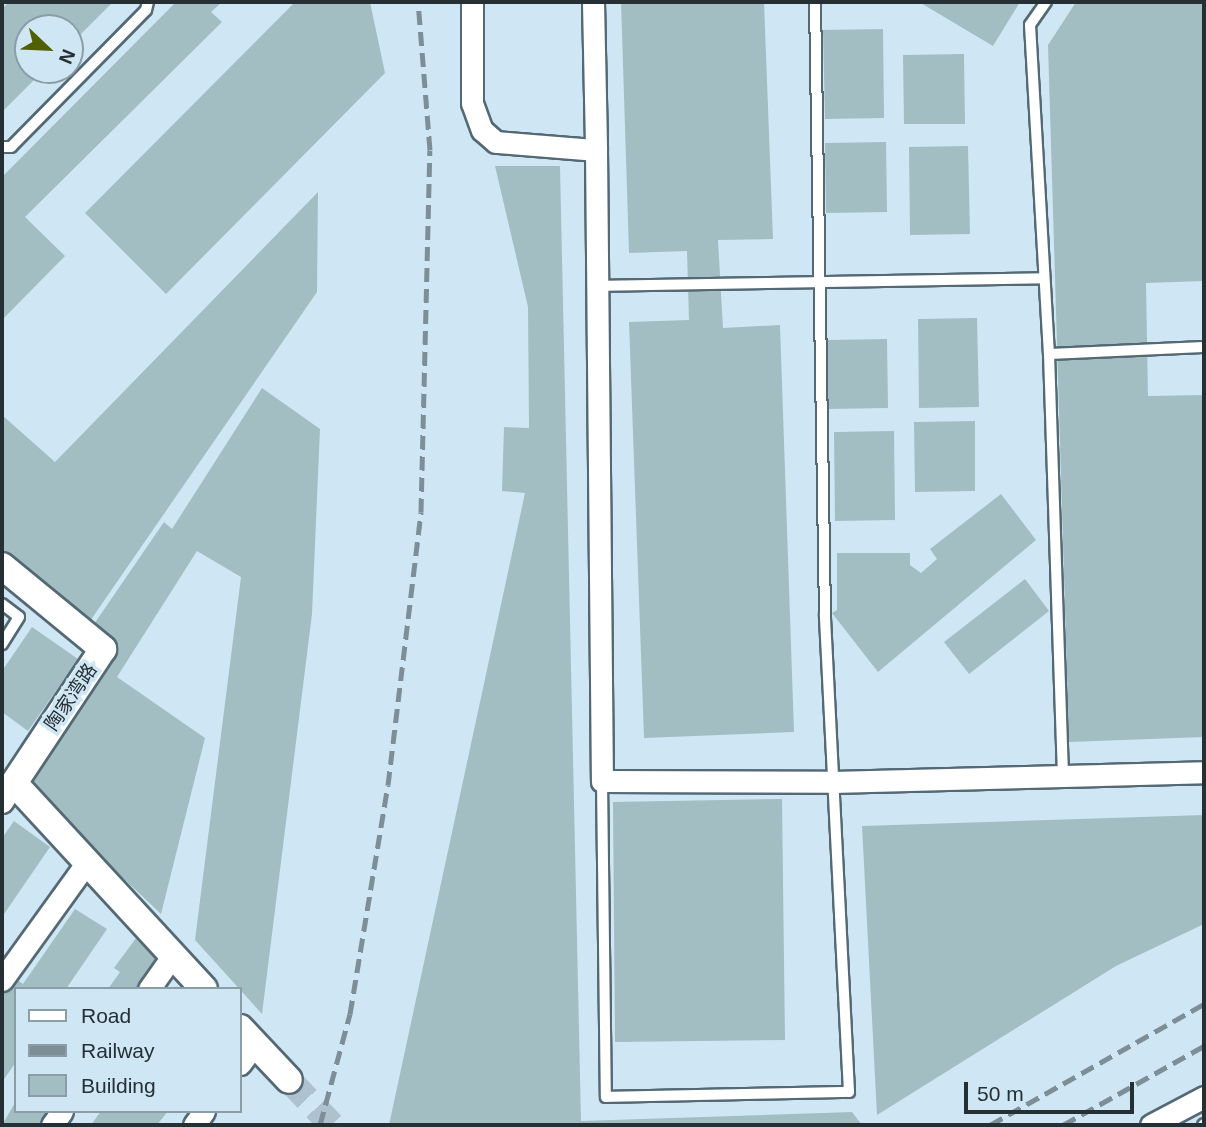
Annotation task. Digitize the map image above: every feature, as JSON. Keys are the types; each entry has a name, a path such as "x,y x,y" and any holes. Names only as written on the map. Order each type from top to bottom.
{"street":[{"path":"472,2 472,103 481,131 496,142 596,150"},
{"path":"593,2 602,781 832,782 1063,778 1204,772"},
{"name":"陶家湾路","path":"2,566 103,649 8,792 87,862 202,987"},
{"path":"2,981 87,862"},
{"path":"150,987 173,955"},
{"path":"245,1045 289,1080"},
{"path":"1151,1125 1204,1097"}],"lane":[{"path":"2,147 11,146 146,10 148,2"},
{"path":"602,781 606,1097 849,1092 832,782 815,2"},
{"path":"1046,2 1030,25 1041,278 1049,354 1063,778"},
{"path":"597,286 1041,278"},
{"path":"1049,354 1204,347"},
{"path":"2,604 19,617 2,644"}],"building":[{"path":"9,2 113,2 84,31 84,14 14,14 14,84 30,84 2,112 2,9"},
{"path":"176,2 222,2 211,12 222,22 25,217 65,256 2,320 2,177"},
{"path":"295,2 370,2 385,73 166,294 85,213"},
{"path":"621,2 764,2 773,239 718,240 723,328 780,325 794,732 644,738 629,322 689,320 687,251 629,253"},
{"path":"919,2 1020,2 993,46"},
{"path":"1076,2 1204,2 1204,281 1146,283 1148,396 1204,395 1204,737 1069,742 1048,45"},
{"path":"883,29 884,118 825,119 823,30"},
{"path":"964,54 965,124 904,124 903,55"},
{"path":"886,142 887,212 826,213 825,143"},
{"path":"968,146 970,234 910,235 909,147"},
{"path":"495,166 560,166 581,1121 852,1112 862,1125 389,1125 525,493 502,491 504,427 529,428 528,307"},
{"path":"318,192 317,292 88,624 2,553 2,415 55,462"},
{"path":"977,318 979,407 919,408 918,319"},
{"path":"887,339 888,408 828,409 827,340"},
{"path":"262,388 320,429 312,614 262,1014 242,992 242,987 238,987 195,940 241,577 197,551 117,677 205,738 161,914 22,782 114,644 92,627 164,522 172,529"},
{"path":"975,421 975,491 915,492 914,422"},
{"path":"894,431 895,520 835,521 834,432"},
{"path":"1001,494 1036,540 878,672 832,613 837,610 837,553 910,553 910,565 921,573 937,559 930,549"},
{"path":"1025,579 1049,611 969,674 944,642"},
{"path":"32,627 78,659 28,731 2,712 2,671"},
{"path":"782,799 785,1040 615,1042 613,802"},
{"path":"1204,815 1204,924 1116,966 877,1115 862,826"},
{"path":"14,821 50,847 2,917 2,838"},
{"path":"75,909 107,929 67,987 14,987 14,1065 2,1082 2,991 12,976 23,984"},
{"path":"142,930 164,958 142,987 109,987 120,972 114,968"},
{"path":"14,1104 14,1113 51,1113 42,1125 2,1125"},
{"path":"100,1113 166,1113 157,1125 91,1125"}],"tunnel":[{"path":"289,1080 332,1125"}],"railway":[{"path":"320,1125 350,1014 388,785 421,512 430,150 418,2"},
{"path":"990,1125 1204,1004"},
{"path":"1063,1125 1204,1046"}]}
